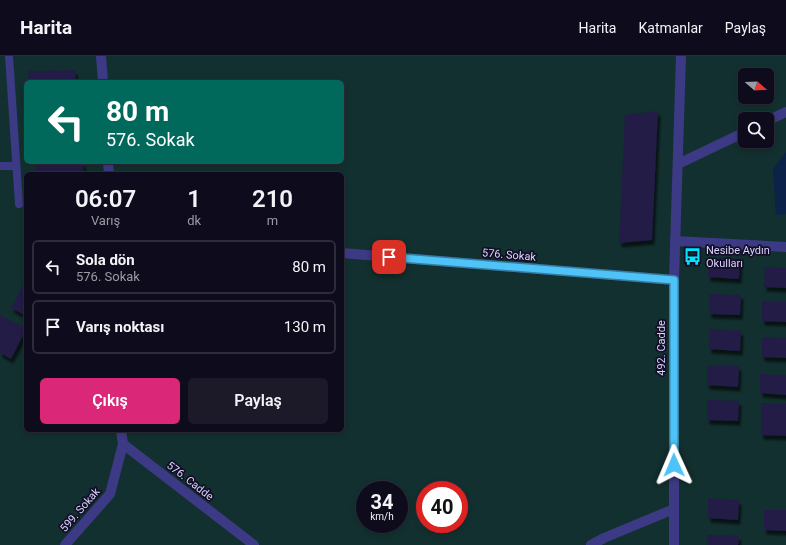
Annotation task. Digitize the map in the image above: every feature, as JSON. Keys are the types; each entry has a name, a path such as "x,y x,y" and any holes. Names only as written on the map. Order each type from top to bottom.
{"street":[{"path":"101,56 103,80"},
{"name":"492. Cadde","path":"674,545 674,241 681,56"},
{"path":"774,118 786,112"},
{"path":"678,164 738,135"},
{"path":"674,241 786,247"},
{"name":"576. Sokak","path":"344,253 674,280"},
{"path":"121,432 123,444"},
{"name":"599. Sokak","path":"65,545 110,494 123,444"},
{"name":"576. Cadde","path":"123,444 254,545"},
{"path":"591,545 674,508"}],"lane":[{"path":"9,56 19,204"},
{"path":"0,166 16,166"}],"green space":[{"path":"0,56 786,56 786,545 0,545"}],"water":[{"path":"786,152 786,214 776,215 773,169"}],"building":[{"path":"75,70 76,80 29,80 28,71"},
{"path":"658,111 652,240 619,243 625,115"},
{"path":"36,164 83,164 84,172 36,172"},
{"path":"708,257 740,259 739,279 708,277"},
{"path":"765,267 786,268 786,288 764,287"},
{"path":"24,284 24,315 11,308"},
{"path":"709,294 741,295 740,315 709,314"},
{"path":"762,301 786,302 786,322 762,321"},
{"path":"0,315 24,327 24,334 11,359 0,353"},
{"path":"709,329 741,331 740,351 709,349"},
{"path":"762,337 786,338 786,358 762,357"},
{"path":"707,365 739,366 738,387 707,385"},
{"path":"760,374 786,375 786,395 760,393"},
{"path":"707,400 739,401 738,421 707,420"},
{"path":"761,403 786,404 786,436 761,435"},
{"path":"708,498 739,500 738,520 708,518"},
{"path":"764,510 786,510 786,531 764,530"},
{"path":"707,535 739,536 738,545 707,545"}],"place":[{"name":"Nesibe Aydın Okulları","path":"693,256"}],"route":[{"path":"389,257 674,280 674,465"}]}
